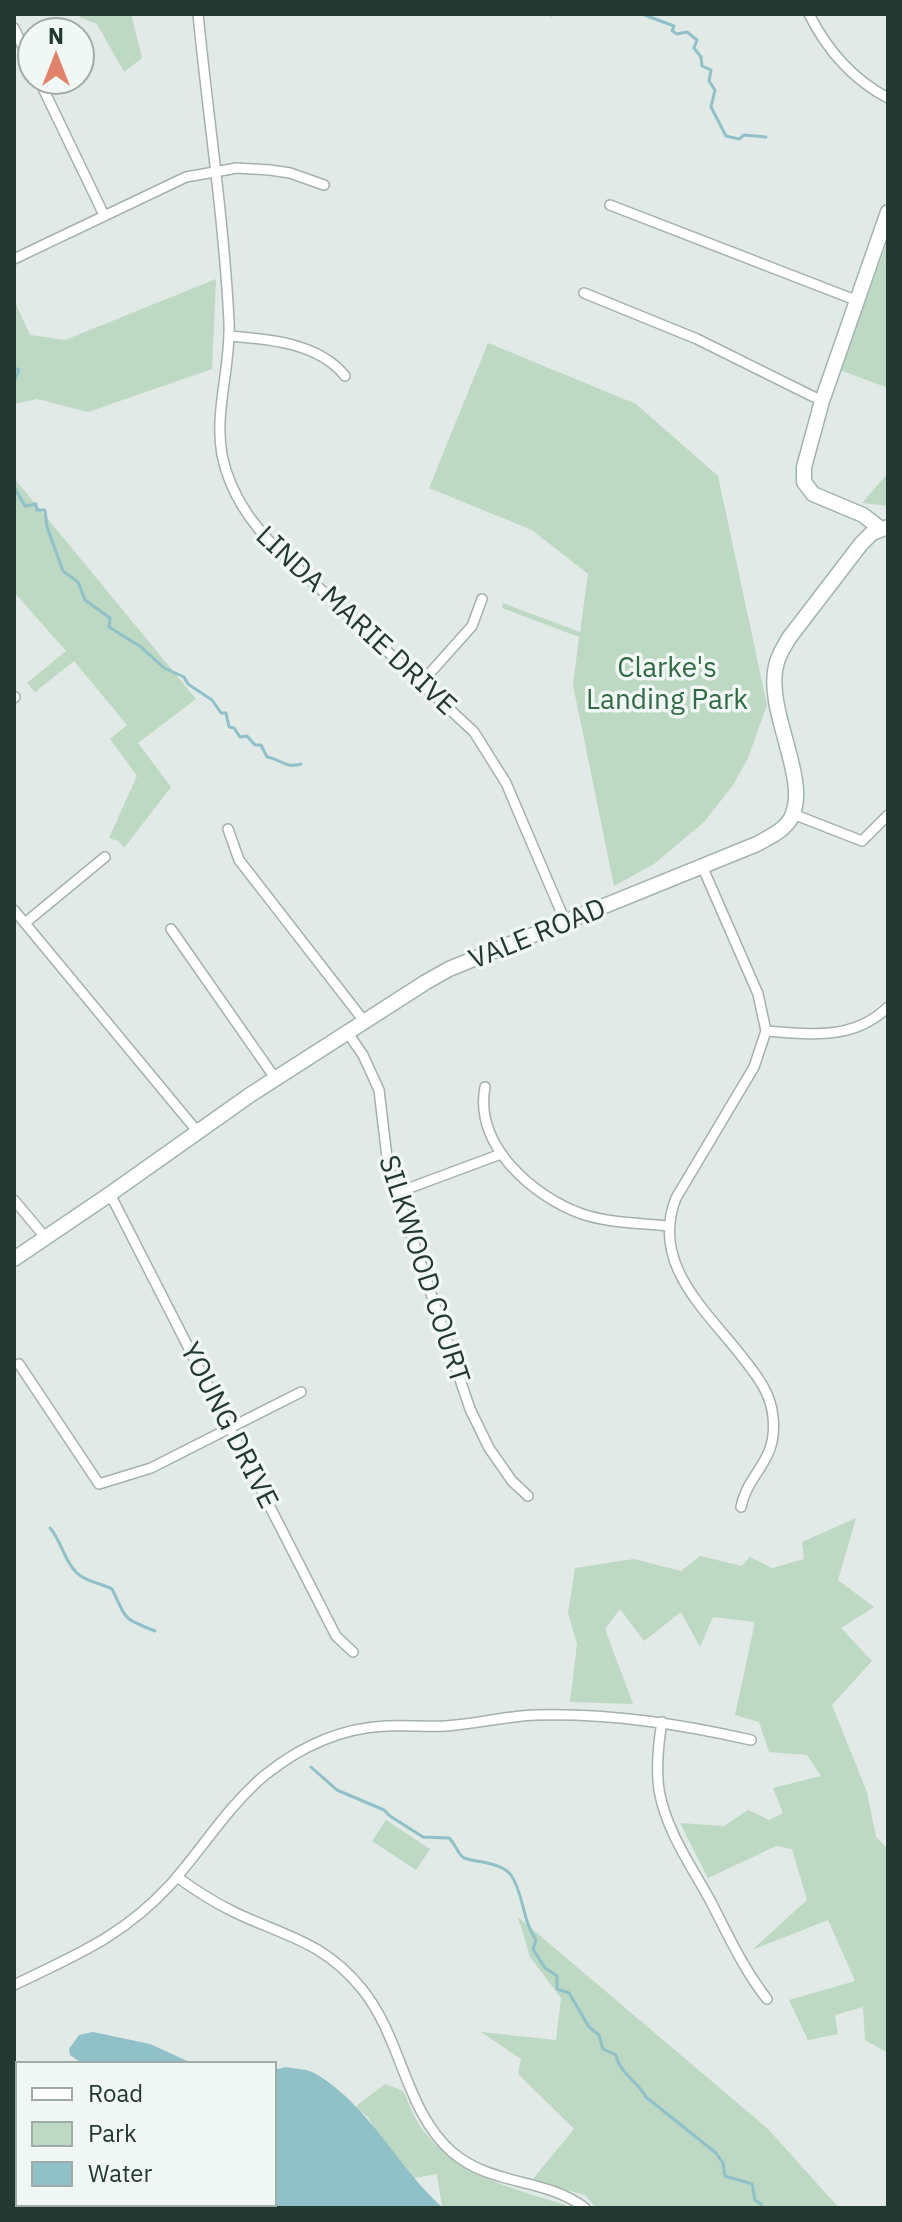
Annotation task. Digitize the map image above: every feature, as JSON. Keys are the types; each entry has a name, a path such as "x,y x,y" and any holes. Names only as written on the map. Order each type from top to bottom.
{"main road":[{"path":"885,528 863,515 820,499 804,482 804,467 822,401 888,212"},
{"path":"793,814 795,784 775,702 776,666 789,638 866,537 885,528"},
{"name":"VALE ROAD","path":"14,1259 275,1078 393,1001 449,969 770,837 786,825 793,814"}],"street":[{"name":"LINDA MARIE DRIVE","path":"198,14 229,336 219,415 225,468 239,502 272,544 468,725 497,765 565,921"},
{"path":"809,14 837,58 864,83 888,98"},
{"path":"47,96 104,215"},
{"path":"14,259 172,182 214,171 270,170 290,173 324,185"},
{"path":"610,205 858,301"},
{"path":"584,293 697,339 822,401"},
{"path":"229,336 261,338 305,349 333,362 345,376"},
{"path":"422,682 472,626 482,599"},
{"path":"793,814 862,841 888,815"},
{"path":"228,829 239,860 364,1021"},
{"path":"25,923 105,857"},
{"path":"702,866 758,994 766,1031 754,1067 683,1185 668,1226 671,1254 681,1276 762,1384 772,1408 774,1433 771,1448 758,1475 747,1489 741,1507"},
{"path":"14,910 197,1131"},
{"path":"171,929 275,1078"},
{"path":"766,1031 843,1033 867,1024 888,1007"},
{"name":"SILKWOOD COURT","path":"347,1032 363,1055 379,1090 384,1150 396,1193 470,1409 489,1448 512,1481 528,1496"},
{"path":"485,1087 484,1117 501,1154 543,1194 581,1214 668,1226"},
{"path":"396,1193 501,1154"},
{"name":"YOUNG DRIVE","path":"110,1194 336,1636 353,1652"},
{"path":"14,1200 45,1237"},
{"path":"19,1364 99,1484 109,1478 151,1468 301,1392"},
{"path":"14,1985 108,1939 142,1912 177,1877 244,1794 282,1762 332,1736 371,1727 447,1726 532,1715 579,1714 662,1722 751,1740"},
{"path":"662,1722 657,1765 666,1816 751,1976 767,1999"},
{"path":"177,1877 232,1911 295,1937 322,1952 346,1971 382,2018 423,2115 452,2152 486,2173 561,2195 585,2208"}],"green space":[{"path":"131,14 142,58 124,72 96,24 96,16 80,16"},
{"path":"888,240 888,388 840,370"},
{"path":"216,279 212,369 88,412 37,399 14,404 14,300 30,335 65,340"},
{"name":"Clarke's Landing Park","path":"488,343 636,404 718,476 767,705 748,758 733,785 704,822 654,864 614,886 573,685 579,637 502,608 503,603 580,632 588,574 532,530 429,488"},
{"path":"888,473 888,506 862,503"},
{"path":"14,478 196,699 138,743 171,787 124,848 118,841 109,838 137,776 110,739 127,725 74,661 35,692 27,683 66,651 14,592"},
{"path":"856,1518 838,1580 874,1607 841,1628 872,1661 832,1705 867,1792 876,1837 888,1849 888,2053 865,2040 863,2007 835,2015 838,2034 808,2040 789,2000 855,1981 828,1920 752,1950 807,1900 792,1849 776,1846 708,1878 680,1823 724,1826 748,1810 769,1820 783,1813 773,1788 821,1776 807,1755 769,1752 759,1722 735,1715 755,1622 713,1617 700,1647 681,1612 644,1641 620,1609 605,1629 633,1704 570,1702 577,1644 568,1613 575,1568 634,1559 681,1571 700,1556 742,1566 750,1557 772,1568 804,1559 802,1542"},
{"path":"386,1820 430,1849 416,1870 372,1841"},
{"path":"518,1917 768,2129 839,2208 596,2208 585,2195 532,2180 574,2129 518,2074 521,2059 481,2032 556,2040 561,1998 530,1957"},
{"path":"385,2084 403,2091 423,2131 457,2162 491,2180 568,2208 442,2207 437,2174 414,2178 368,2117 355,2107"}],"water":[{"path":"93,2032 150,2044 190,2062 80,2062 70,2055 69,2049 79,2035"},
{"path":"286,2067 313,2072 335,2087 368,2120 443,2208 255,2208 276,2206 276,2070"}],"waterway":[{"path":"551,15 555,14"},
{"path":"642,14 674,26 672,31 677,34 687,32 697,40 694,48 701,57 702,66 711,70 709,81 715,90 711,107 726,136 739,139 744,135 766,137"},
{"path":"14,368 19,370 14,382"},
{"path":"14,487 25,506 36,504 37,510 45,510 47,527 63,571 78,582 85,600 110,618 109,627 141,647 164,668 184,677 188,684 212,700 221,713 226,713 229,727 234,728 240,737 247,736 255,745 261,745 267,757 287,765 301,764"},
{"path":"50,1528 77,1573 112,1589 126,1616 155,1631"},
{"path":"311,1767 337,1790 384,1810 423,1837 449,1838 464,1858 507,1871 515,1882 536,1940 533,1949 545,1968 557,1976 557,1989 569,1993 589,2027 599,2035 603,2049 616,2055 621,2067 646,2097 716,2153 723,2163 725,2176 752,2184 755,2200 761,2208"}]}
